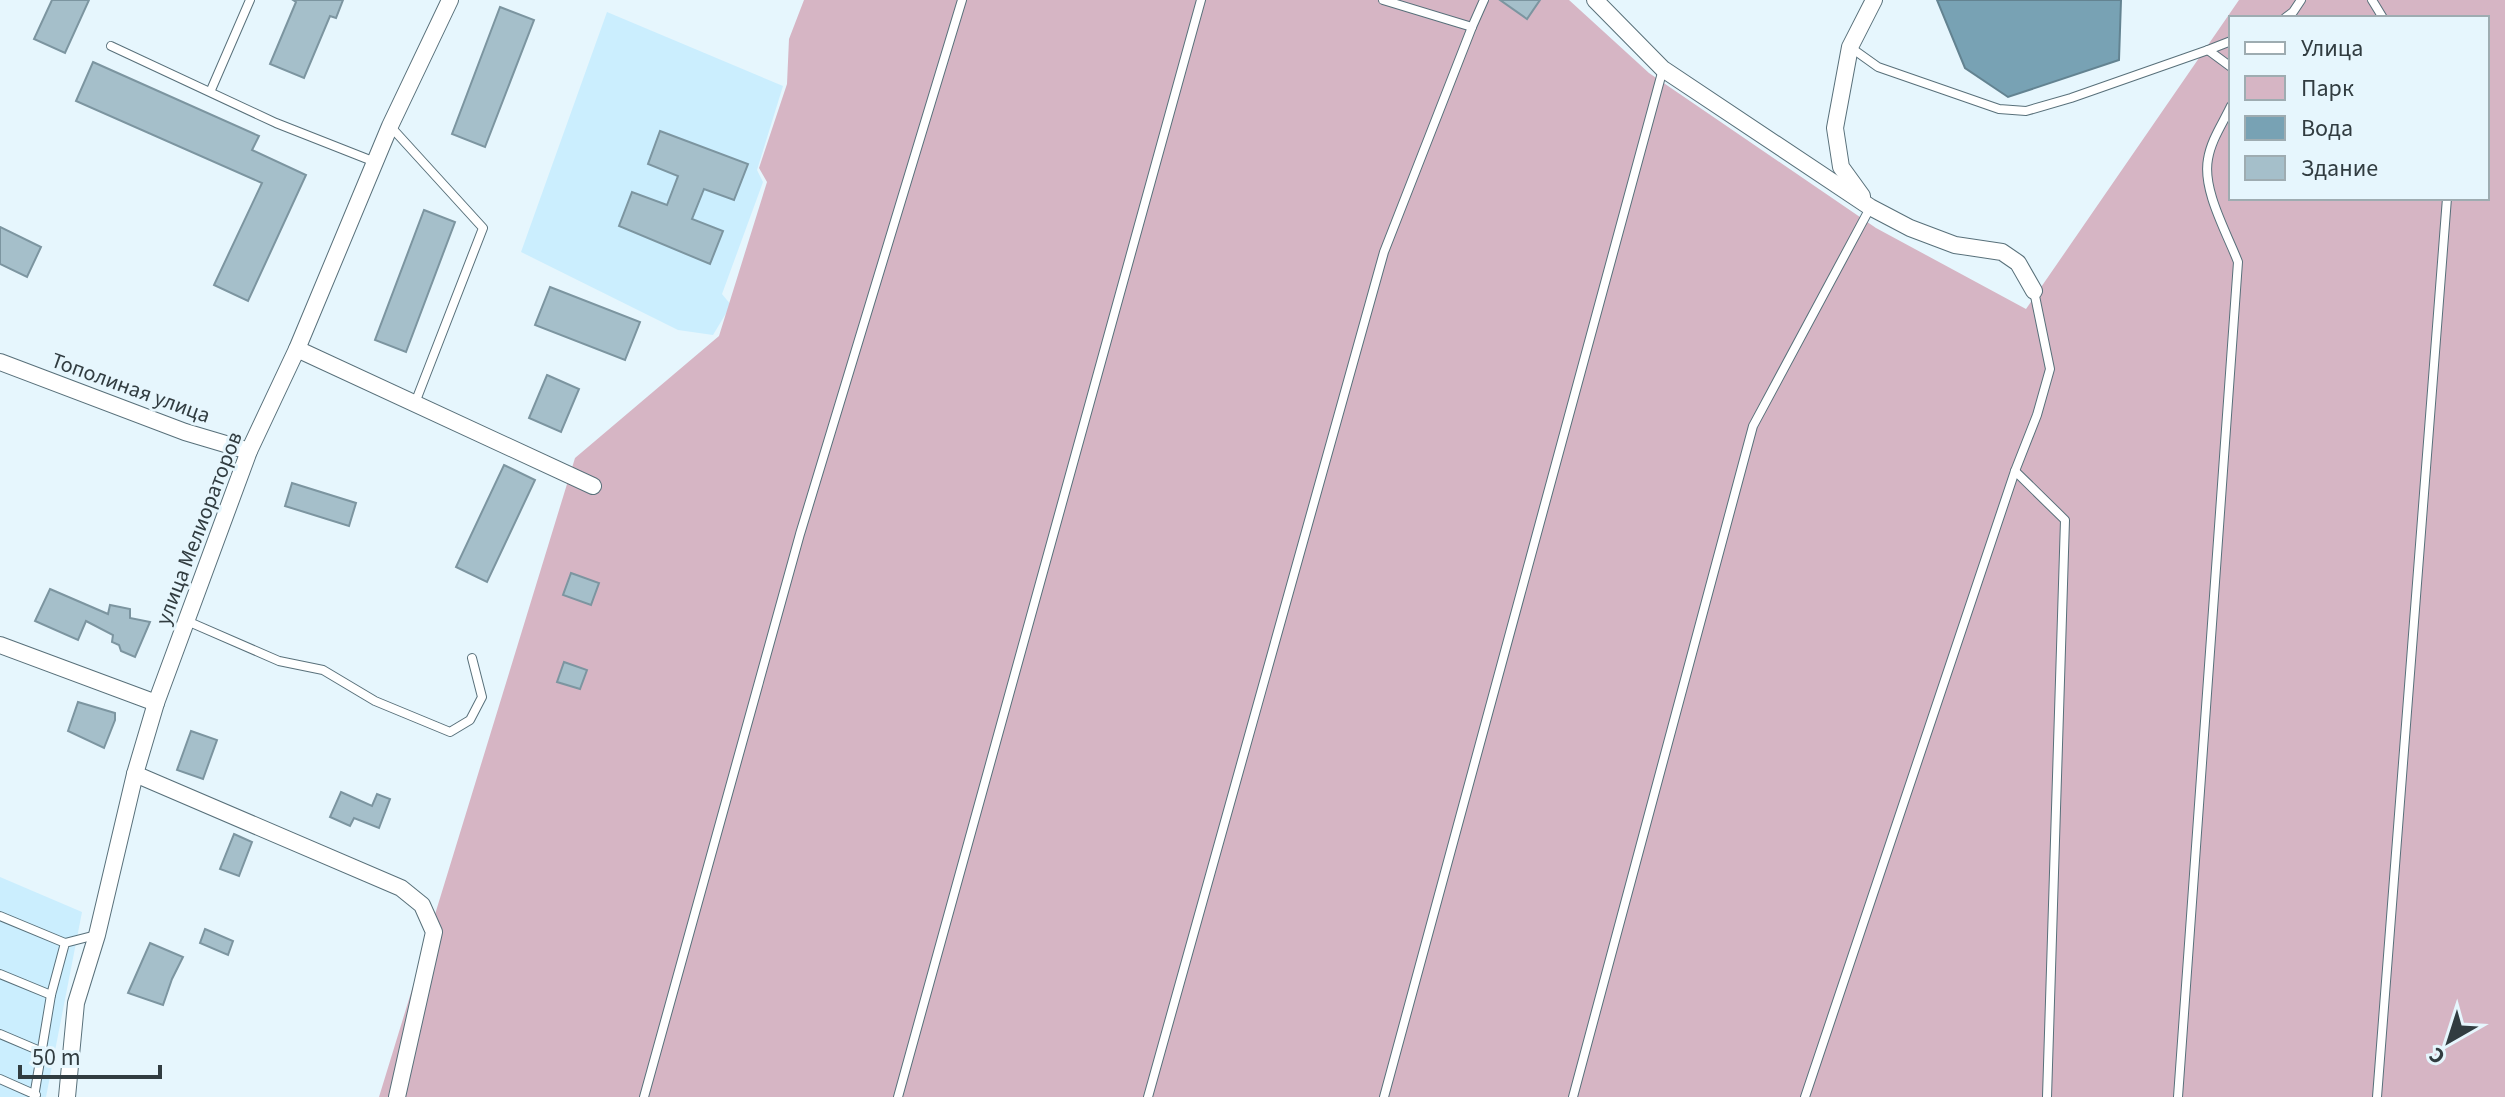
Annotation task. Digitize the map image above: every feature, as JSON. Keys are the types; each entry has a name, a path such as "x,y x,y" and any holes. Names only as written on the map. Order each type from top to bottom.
{"street":[{"name":"улица Мелиораторов","path":"67,1097 76,1003 97,935 135,774 156,703 249,451 297,349 390,126 450,0"},
{"path":"1595,0 1663,69 1870,207 1910,228 1955,245 2002,252 2018,263 2034,291"},
{"path":"1870,207 1841,167 1835,128 1850,47 1874,0"},
{"path":"297,349 593,486"},
{"name":"Тополиная улица","path":"0,362 185,432 249,451"},
{"path":"0,645 156,703"},
{"path":"135,774 401,888 422,905 434,932 397,1097"}],"lane":[{"path":"211,90 250,0"},
{"path":"644,1097 800,534 962,0"},
{"path":"898,1097 1201,0"},
{"path":"1383,0 1472,27"},
{"path":"1148,1097 1384,252 1484,0"},
{"path":"2288,16 2301,0"},
{"path":"1850,47 1878,67 1999,109 2026,111 2229,42"},
{"path":"111,46 211,90 276,123 375,162"},
{"path":"2208,50 2229,66"},
{"path":"1384,1097 1663,69"},
{"path":"2178,1097 2238,262 2208,186 2206,172 2212,143 2229,110"},
{"path":"390,126 483,228 415,403"},
{"path":"2377,1097 2447,200"},
{"path":"1573,1097 1753,426 1870,207"},
{"path":"1805,1097 2015,471 2037,415 2050,369 2034,291"},
{"path":"2015,471 2065,520 2047,1097"},
{"path":"186,621 279,661 323,670 375,701 450,732 470,720 482,697 472,658"},
{"path":"0,916 65,943 97,935"},
{"path":"0,1079 35,1096 40,1051 65,943"},
{"path":"0,974 51,995"},
{"path":"0,1034 40,1051"}],"shaded area":[{"path":"607,12 783,86 757,170 763,182 722,294 731,305 713,335 678,330 521,252"},
{"path":"0,877 82,912 46,1097 0,1097"}],"green space":[{"path":"804,0 1569,0 1649,73 1876,228 2026,309 2239,0 2505,0 2505,1097 379,1097 575,458 719,336 767,182 759,168 787,84 789,39"}],"water":[{"path":"1937,0 2121,0 2119,60 2008,97 1965,68"}],"building":[{"path":"52,0 89,0 65,53 34,39"},
{"path":"293,0 343,0 336,18 330,16 304,78 270,64 296,2"},
{"path":"1500,0 1540,0 1527,19"},
{"path":"500,7 534,20 485,147 452,134"},
{"path":"93,62 259,136 252,150 306,175 248,301 214,285 262,183 76,101"},
{"path":"660,131 748,164 734,200 704,189 692,219 723,231 710,264 619,226 632,192 667,205 678,176 648,164"},
{"path":"424,210 455,222 406,352 375,340"},
{"path":"0,227 41,247 27,277 0,264"},
{"path":"550,287 640,322 625,360 535,325"},
{"path":"547,375 579,389 561,432 529,418"},
{"path":"504,465 535,480 487,582 456,567"},
{"path":"292,483 356,503 349,526 285,506"},
{"path":"571,573 599,583 591,605 563,595"},
{"path":"50,589 108,614 110,605 130,609 130,618 150,622 135,657 121,651 119,645 112,642 113,635 86,621 78,640 35,621"},
{"path":"564,662 587,670 580,689 557,682"},
{"path":"78,702 115,713 104,748 68,731"},
{"path":"191,731 217,740 203,779 177,770"},
{"path":"341,792 372,806 377,794 390,799 379,828 354,818 350,826 330,817"},
{"path":"234,834 252,842 239,876 220,869"},
{"path":"205,929 233,941 228,955 200,943"},
{"path":"150,943 183,957 163,1005 128,993"}]}
